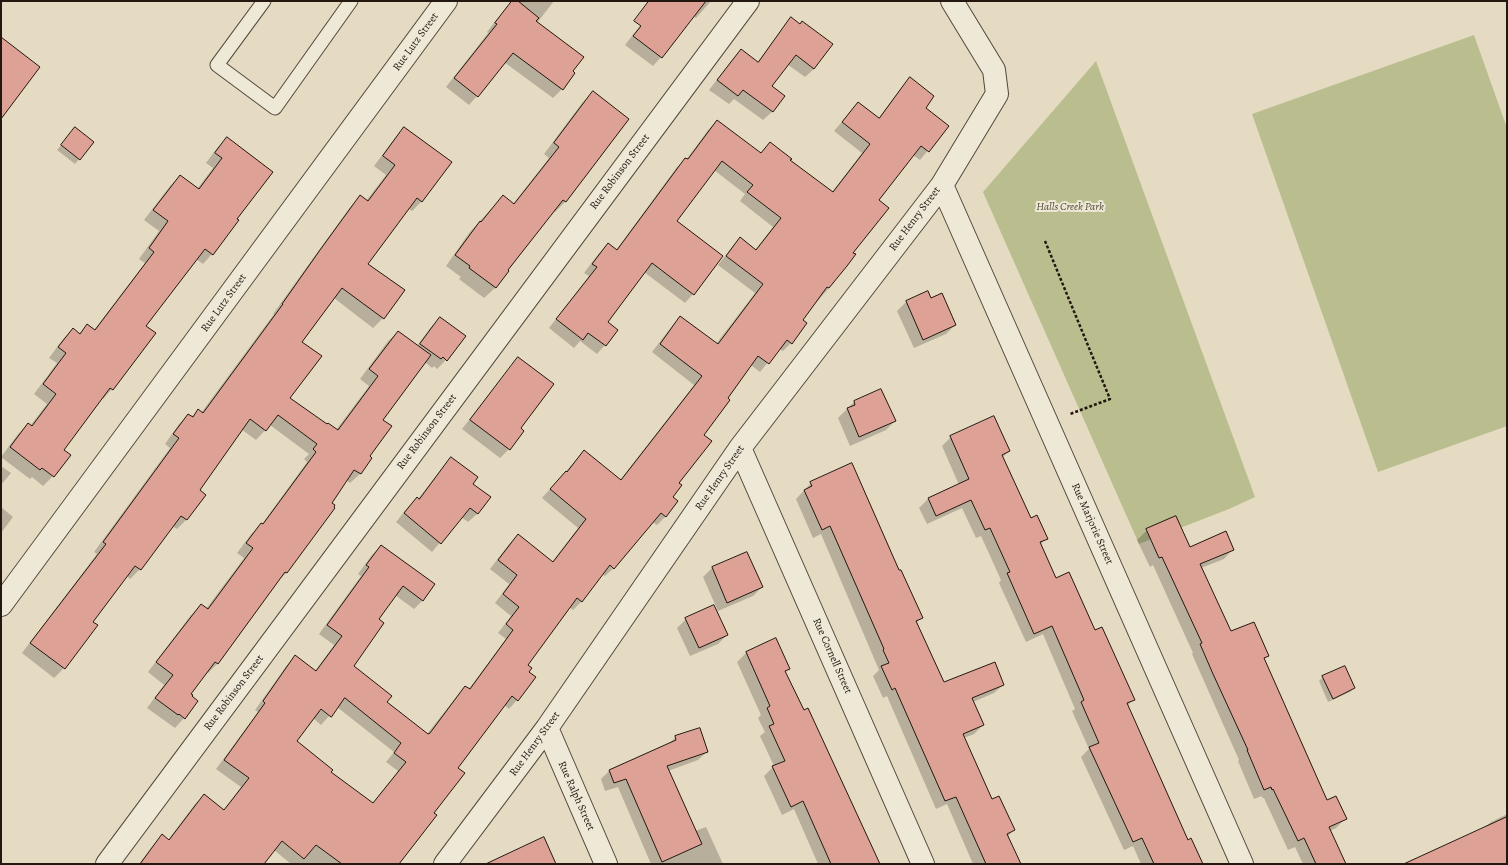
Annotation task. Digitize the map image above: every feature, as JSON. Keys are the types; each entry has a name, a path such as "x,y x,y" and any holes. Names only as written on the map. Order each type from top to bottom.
{"street":[{"name":"Rue Lutz Street","path":"1,604 446,1"},
{"name":"Rue Robinson Street","path":"107,864 748,1"},
{"name":"Rue Henry Street","path":"445,864 547,728 740,448 942,185 997,94 994,70 952,1"},
{"name":"Rue Marjorie Street","path":"942,185 1242,864"},
{"name":"Rue Cornell Street","path":"740,448 923,864"},
{"name":"Rue Ralph Street","path":"547,728 606,864"}],"lane":[{"path":"264,1 216,65 275,108 351,1"}],"path":[{"path":"1045,241 1110,399 1047,422"}],"green space":[{"path":"1474,35 1507,128 1507,426 1378,472 1252,114"},
{"name":"Halls Creek Park","path":"1096,61 1255,497 1229,509 1139,544 983,192"}],"building":[{"path":"512,1 518,1 539,18 536,21 584,57 573,71 575,73 563,90 513,53 478,97 454,78 497,24 495,23"},
{"path":"649,1 706,1 662,58 633,36 641,26 634,21"},
{"path":"791,17 800,24 802,21 833,44 814,69 796,55 772,86 785,96 773,112 743,90 738,96 717,80 741,49 758,62"},
{"path":"1,37 40,67 1,119"},
{"path":"910,77 934,96 926,108 949,126 929,152 921,146 879,200 889,208 853,253 856,254 847,266 829,288 827,287 803,320 807,323 792,344 787,340 769,364 758,356 728,398 730,400 704,435 712,441 679,483 682,485 673,497 678,501 666,517 661,513 614,569 610,565 582,602 577,598 528,665 532,668 529,672 536,677 518,701 512,696 458,768 465,773 434,813 437,815 399,864 342,864 316,845 304,859 282,841 264,864 140,864 162,834 169,840 204,794 224,810 249,778 224,760 265,703 263,701 295,655 316,671 342,636 327,625 369,567 366,565 381,545 435,584 423,601 403,586 379,619 384,623 354,666 392,696 387,702 428,734 430,733 465,686 470,689 513,630 506,624 519,607 503,594 517,575 498,560 518,534 553,562 586,519 550,489 566,471 567,472 584,450 621,480 702,376 660,344 680,316 718,344 763,284 726,256 740,237 756,250 781,218 747,192 753,185 722,161 677,221 723,256 694,295 652,263 608,322 618,330 606,346 588,333 583,340 556,319 597,267 592,264 608,243 617,250 685,158 688,159 717,120 761,153 770,142 792,159 790,160 833,192 870,144 842,122 858,102 879,118","holes":["345,698 401,743 394,753 406,762 373,803 331,772 333,770 297,741 321,709 331,717"]},
{"path":"593,91 629,119 566,202 563,200 508,270 509,271 496,288 469,268 470,266 455,255 480,221 481,222 503,195 514,204 559,147 554,143"},
{"path":"75,127 94,142 80,160 61,145"},
{"path":"404,127 452,162 422,202 417,198 368,264 405,290 384,319 342,288 302,342 322,356 290,398 338,430 378,376 369,369 398,331 431,355 383,420 392,426 370,456 372,458 361,474 354,470 332,503 335,505 335,508 287,573 285,572 218,664 215,662 191,694 198,701 185,719 155,698 173,675 156,662 201,604 208,609 253,548 246,543 261,523 263,524 316,452 313,449 317,444 278,415 266,431 250,419 200,490 206,495 187,520 181,516 141,570 135,566 93,622 98,625 65,669 30,643 106,544 103,542 179,438 173,434 188,414 193,417 198,409 203,413 283,304 360,195 368,201 395,165 383,156"},
{"path":"227,137 273,172 237,219 239,220 213,255 205,249 146,326 156,333 113,390 110,388 64,450 71,455 54,477 42,468 40,470 10,447 28,423 32,426 56,394 43,384 66,353 58,347 73,328 80,334 87,324 95,330 154,252 149,248 168,221 153,210 180,175 199,189 222,158 215,153"},
{"path":"928,291 931,298 942,293 956,325 923,340 906,301"},
{"path":"440,317 466,336 447,361 443,357 441,359 420,344"},
{"path":"518,357 554,384 521,428 524,431 510,450 470,420"},
{"path":"881,389 896,421 859,437 847,408 855,405 854,401"},
{"path":"994,416 1010,451 1002,455 1031,518 1037,515 1048,539 1040,542 1056,578 1069,572 1095,630 1102,627 1135,700 1127,703 1188,840 1191,838 1203,864 1154,864 1142,838 1133,842 1089,747 1099,743 1081,702 1084,700 1052,626 1034,634 1007,573 1010,572 990,528 985,530 971,500 936,516 928,498 969,479 950,436"},
{"path":"451,457 478,477 473,484 491,497 478,514 470,508 441,544 404,513 417,497 419,499"},
{"path":"852,463 899,570 901,570 923,618 916,621 944,682 995,662 1004,685 972,698 984,725 963,734 992,799 999,796 1015,830 1007,834 1021,864 986,864 956,797 945,801 895,688 892,690 881,666 889,663 883,650 884,649 830,526 822,530 804,490 812,486 810,482"},
{"path":"1176,516 1190,547 1226,531 1234,550 1200,564 1231,631 1254,622 1269,656 1264,658 1327,800 1336,796 1347,819 1329,827 1346,864 1316,864 1304,838 1298,841 1273,789 1272,790 1271,787 1264,790 1248,750 1200,644 1202,643 1162,557 1159,558 1146,529"},
{"path":"747,552 763,587 727,603 712,567"},
{"path":"714,605 728,635 699,648 685,618"},
{"path":"776,638 790,669 785,671 804,710 808,708 880,864 831,864 803,801 791,807 772,766 785,761 769,726 774,724 767,708 770,706 746,652"},
{"path":"1345,666 1355,688 1333,699 1322,676"},
{"path":"700,728 708,752 667,766 702,844 662,862 626,779 614,783 609,770 676,740 675,736"},
{"path":"1507,817 1507,864 1404,864"},
{"path":"544,837 556,864 486,864"}]}
